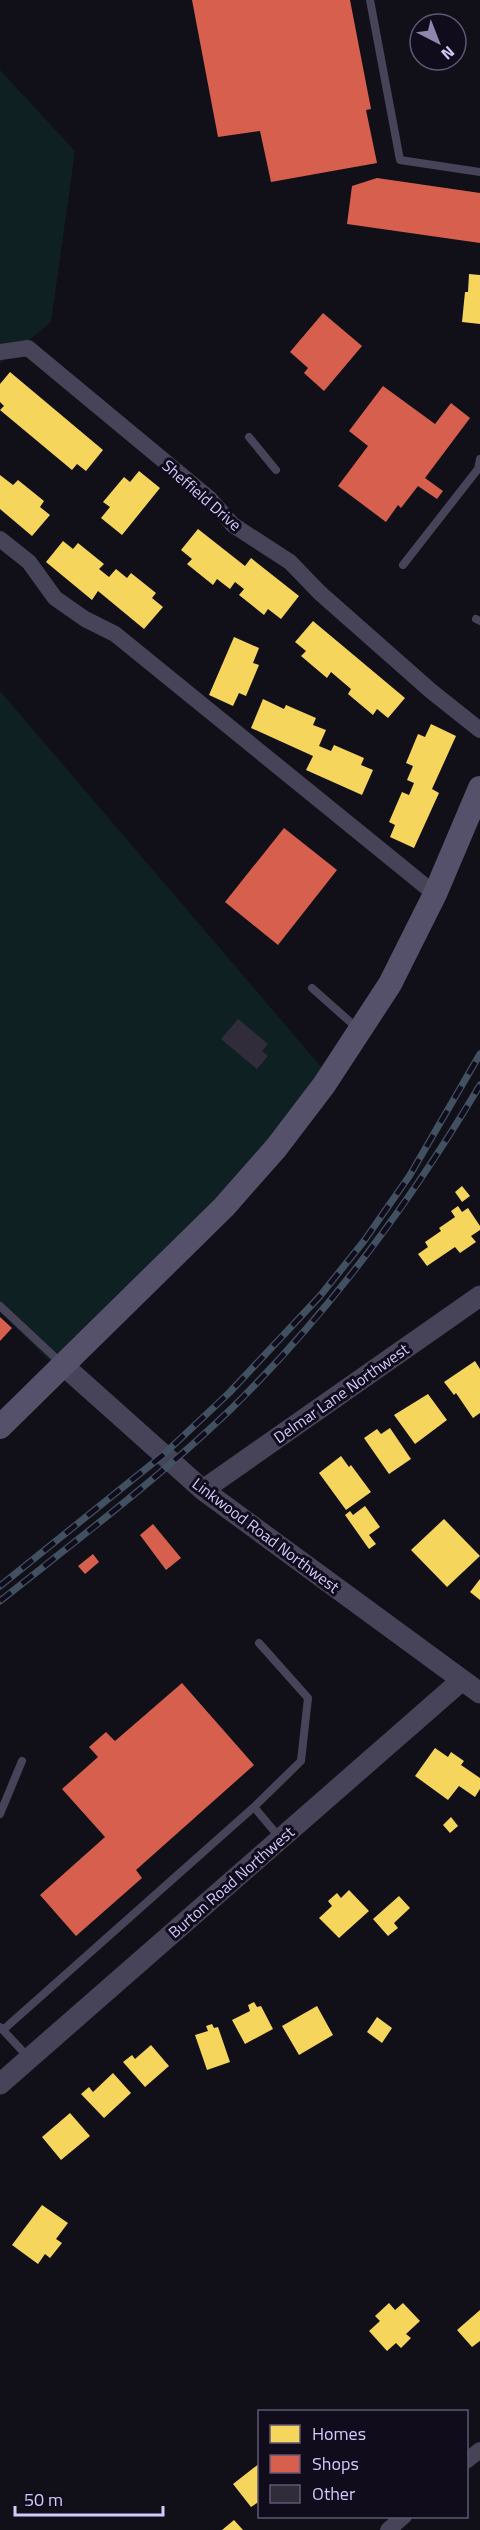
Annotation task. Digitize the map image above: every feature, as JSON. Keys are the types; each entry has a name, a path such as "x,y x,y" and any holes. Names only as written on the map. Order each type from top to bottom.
{"main road":[{"path":"2,1422 224,1207 276,1148 324,1085 390,984 435,894 480,788"}],"street":[{"name":"Sheffield Drive","path":"0,352 28,348 210,499 233,525 290,562 320,593 423,684 480,730"},
{"path":"0,539 29,562 56,598 85,620 115,634 435,894"},
{"name":"Delmar Lane Northwest","path":"203,1490 480,1296"},
{"name":"Linkwood Road Northwest","path":"63,1365 203,1490 480,1693"},
{"name":"Burton Road Northwest","path":"0,2084 462,1680"},
{"path":"468,2459 480,2450"},
{"path":"388,2530 403,2518"}],"lane":[{"path":"370,0 400,160 480,172"},
{"path":"249,437 276,470"},
{"path":"404,565 478,469 480,459"},
{"path":"312,988 360,1030"},
{"path":"0,1306 63,1365"},
{"path":"30,2058 1,2029 254,1807 301,1761 308,1698 259,1643"},
{"path":"0,1814 22,1761"},
{"path":"254,1807 280,1838"}],"shaded area":[{"path":"0,70 75,151 51,322 0,364"},
{"path":"0,691 329,1076 57,1368 0,1312"}],"building: Homes":[{"path":"469,274 480,275 480,324 462,322"},
{"path":"10,372 103,450 86,471 77,464 72,470 0,410 4,406 0,402 0,384"},
{"path":"139,471 160,488 122,535 101,518 110,507 103,502 124,477 130,482"},
{"path":"0,475 13,485 18,480 44,501 40,507 50,515 32,536 0,509"},
{"path":"198,529 245,566 251,558 299,596 281,619 268,609 264,615 239,595 244,589 235,582 230,589 217,579 213,585 187,564 192,559 181,550"},
{"path":"63,541 73,549 78,543 104,564 99,569 109,577 116,569 127,578 131,573 156,593 152,598 163,607 144,629 98,591 92,600 46,562"},
{"path":"313,621 405,698 388,718 377,709 373,715 348,694 351,689 331,672 327,678 301,656 306,651 295,642"},
{"path":"234,637 259,648 253,663 259,665 246,696 239,693 233,706 209,695"},
{"path":"263,699 284,709 286,705 316,718 313,725 326,730 319,746 331,751 334,745 364,758 361,765 373,770 362,795 306,770 313,756 251,728"},
{"path":"431,724 456,736 432,789 439,793 414,848 390,837 395,825 389,822 402,792 409,795 414,783 407,780 413,766 406,763 418,734 425,737"},
{"path":"462,1186 470,1196 462,1202 455,1192"},
{"path":"458,1206 462,1212 468,1208 480,1226 480,1230 471,1236 476,1242 460,1253 455,1247 427,1266 418,1254 428,1247 425,1242 441,1231 439,1228 455,1217 451,1211"},
{"path":"475,1361 480,1369 480,1413 473,1418 456,1393 454,1395 444,1382"},
{"path":"428,1394 447,1420 415,1444 394,1415"},
{"path":"390,1428 411,1459 389,1474 364,1438 377,1429 381,1434"},
{"path":"341,1456 349,1467 351,1465 371,1492 346,1510 319,1473"},
{"path":"365,1506 380,1527 369,1535 376,1544 369,1549 345,1515 350,1511 353,1515"},
{"path":"444,1519 480,1556 447,1587 411,1550"},
{"path":"480,1579 480,1600 470,1592"},
{"path":"435,1748 448,1757 451,1752 464,1761 461,1765 480,1778 480,1789 475,1797 459,1786 448,1800 415,1776"},
{"path":"451,1817 458,1826 450,1833 443,1825"},
{"path":"349,1890 369,1911 339,1938 319,1918 332,1906 328,1901 337,1893 341,1898"},
{"path":"399,1896 410,1908 394,1923 398,1928 388,1936 373,1919"},
{"path":"254,2002 257,2007 261,2006 273,2029 245,2044 232,2020 250,2011 248,2005"},
{"path":"317,2006 333,2035 299,2055 282,2026"},
{"path":"377,2017 392,2028 382,2043 367,2032"},
{"path":"212,2024 214,2028 218,2027 230,2062 207,2070 195,2035 208,2031 206,2026"},
{"path":"151,2045 169,2066 145,2087 123,2062 132,2055 135,2059"},
{"path":"113,2073 131,2093 104,2118 81,2094 89,2087 93,2092"},
{"path":"70,2113 90,2136 61,2160 42,2137"},
{"path":"42,2205 68,2223 56,2239 62,2243 50,2258 45,2254 38,2264 12,2245"},
{"path":"389,2303 395,2310 403,2303 420,2321 406,2334 411,2338 401,2348 396,2343 387,2351 369,2331 380,2321 375,2316"},
{"path":"480,2310 480,2341 472,2347 457,2330"},
{"path":"258,2465 258,2502 251,2507 233,2484"},
{"path":"234,2520 243,2530 222,2530"}],"building: Shops":[{"path":"192,0 350,0 371,109 366,110 377,163 271,182 260,131 218,137"},
{"path":"377,178 480,193 480,243 347,224 352,186"},
{"path":"323,313 362,346 324,391 304,373 308,368 290,352"},
{"path":"383,386 435,424 451,403 470,418 425,478 443,491 437,499 418,486 401,508 398,505 386,522 338,486 368,446 349,431"},
{"path":"284,828 337,870 278,945 225,902"},
{"path":"0,1317 12,1328 0,1341"},
{"path":"153,1524 181,1558 166,1570 140,1535"},
{"path":"93,1554 99,1562 85,1574 78,1566"},
{"path":"182,1683 254,1765 136,1870 142,1878 76,1936 40,1895 105,1837 62,1789 98,1757 89,1747 106,1732 115,1741"}],"building: Other":[{"path":"238,1019 268,1044 262,1051 268,1056 257,1069 221,1039"}],"railway":[{"path":"0,1586 163,1455 229,1393 320,1296 364,1241 410,1175 480,1054"},
{"path":"0,1601 118,1508 204,1435 267,1372 366,1255 425,1172 480,1085"}]}
